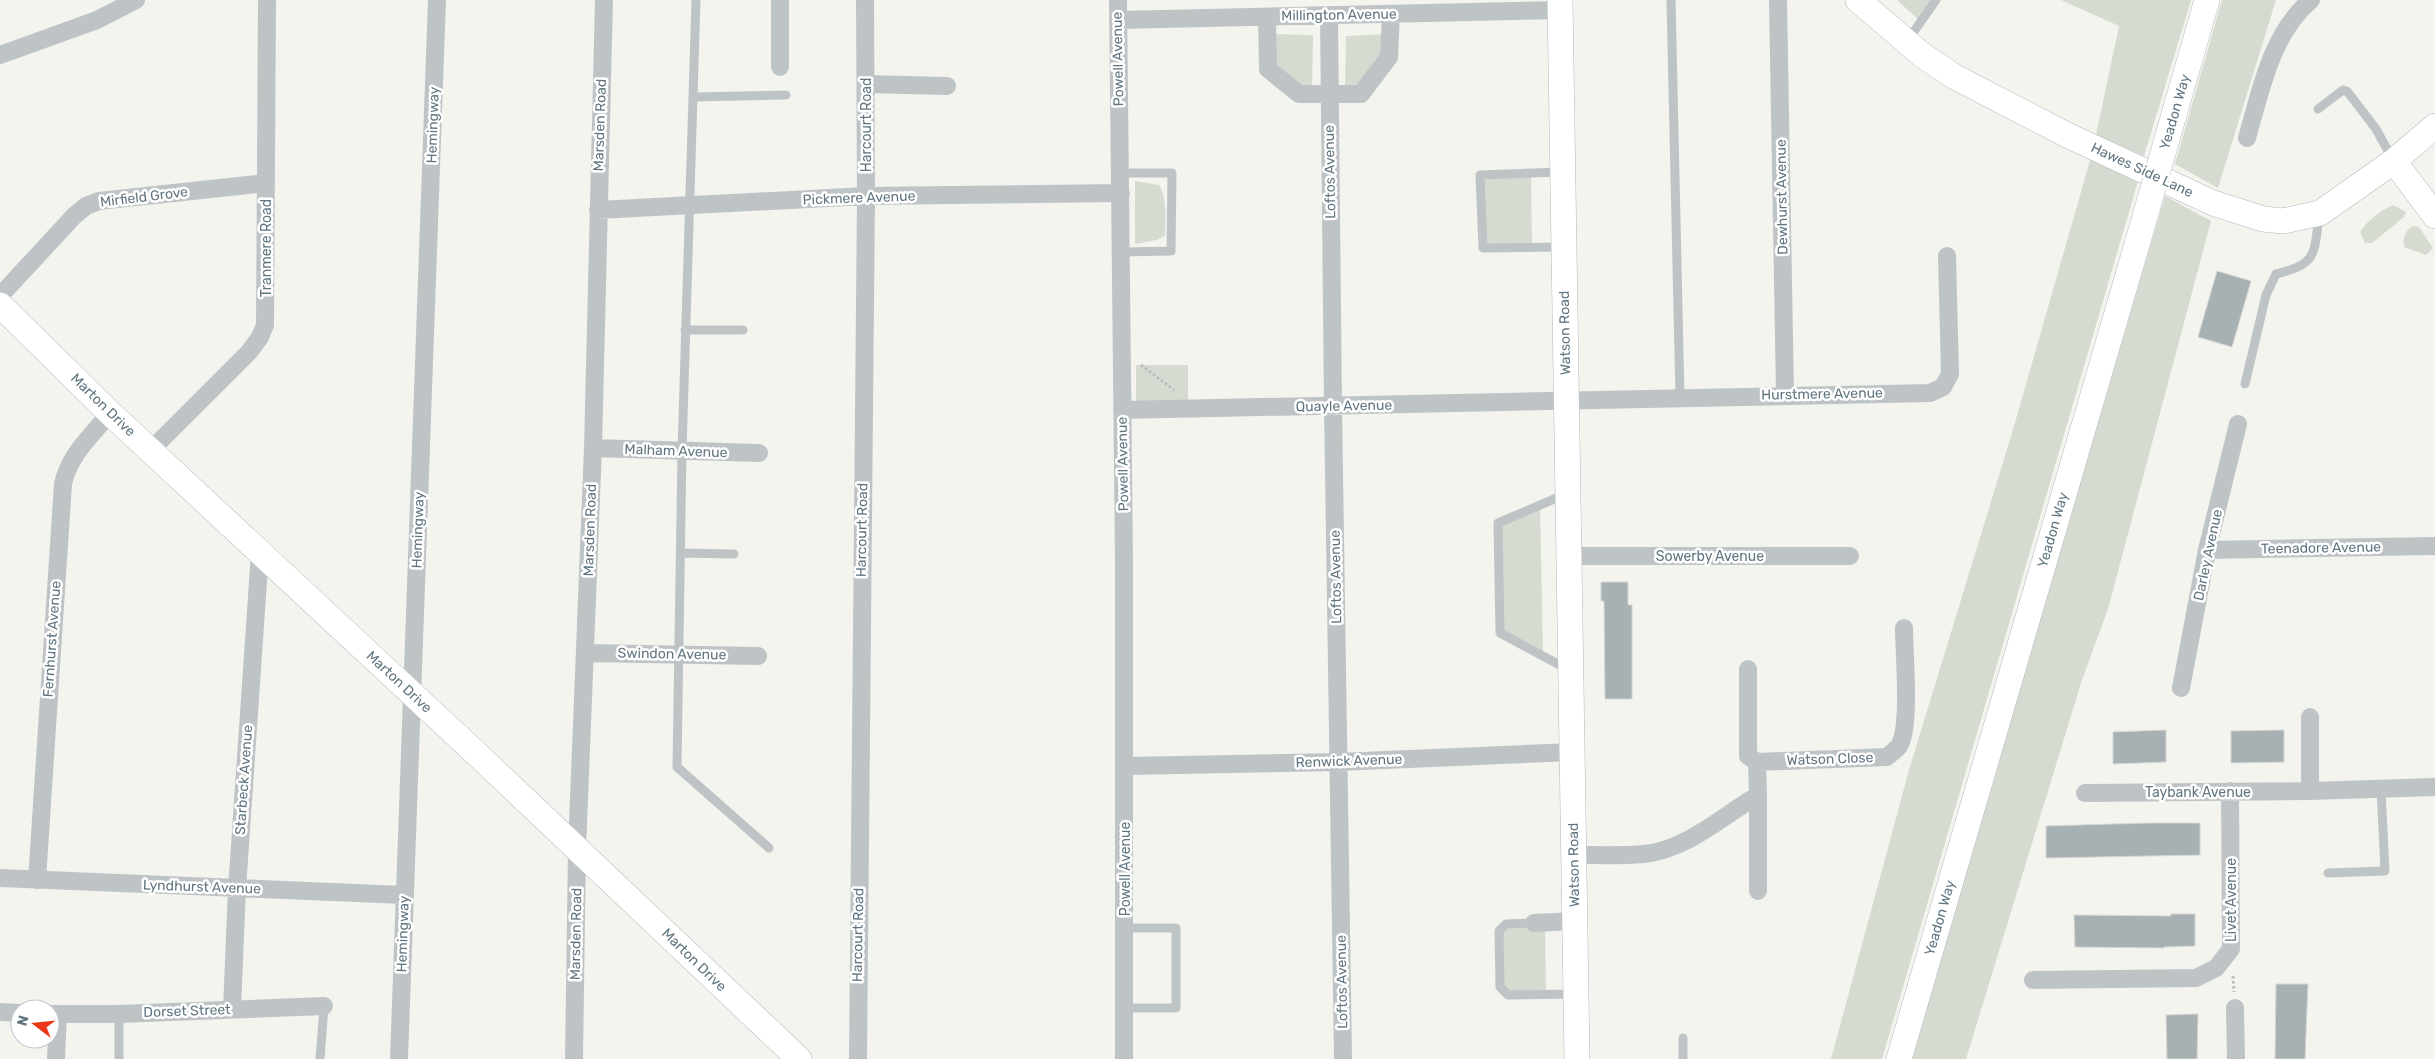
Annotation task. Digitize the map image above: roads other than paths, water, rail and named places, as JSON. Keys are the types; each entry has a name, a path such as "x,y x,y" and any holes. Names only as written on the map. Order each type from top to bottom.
{"street":[{"path":"0,55 97,20 136,0"},
{"name":"Tranmere Road","path":"151,450 250,351 260,337 265,325 267,0"},
{"name":"Hemingway","path":"399,1059 437,0"},
{"name":"Marsden Road","path":"574,1059 577,848 586,652 604,0"},
{"path":"780,0 780,67"},
{"name":"Harcourt Road","path":"858,1059 866,196 865,0"},
{"name":"Powell Avenue","path":"1118,0 1125,766 1124,1059"},
{"name":"Dewhurst Avenue","path":"1778,0 1785,394"},
{"name":"Hawes Side Lane","path":"1858,0 1906,42 1955,77 2066,135 2213,203 2240,213 2283,221 2320,213 2394,161 2435,126"},
{"name":"Yeadon Way","path":"1899,1059 2207,0"},
{"path":"2247,138 2265,74 2281,36 2311,0"},
{"name":"Millington Avenue","path":"1118,20 1261,11 1330,15 1396,9 1560,5"},
{"name":"Watson Road","path":"1560,5 1561,172 1567,401 1577,1059"},
{"path":"1261,11 1268,70 1299,94 1329,95 1361,94 1389,57 1396,9"},
{"name":"Loftos Avenue","path":"1330,15 1329,95 1343,1059"},
{"path":"866,84 947,86"},
{"path":"2394,161 2435,216"},
{"name":"Mirfield Grove","path":"0,296 74,216 86,206 98,201 266,183"},
{"name":"Pickmere Avenue","path":"598,210 866,196 1121,193"},
{"name":"Hurstmere Avenue","path":"1567,401 1785,394 1930,392 1943,387 1950,374 1947,256"},
{"name":"Marton Drive","path":"0,304 110,413 412,693 799,1059"},
{"name":"Quayle Avenue","path":"1122,410 1567,401"},
{"name":"Fernhurst Avenue","path":"37,880 63,484 66,470 74,456 110,413"},
{"name":"Darley Avenue","path":"2181,688 2207,550 2238,424"},
{"name":"Malham Avenue","path":"592,448 759,453"},
{"name":"Teenadore Avenue","path":"2207,550 2435,546"},
{"name":"Starbeck Avenue","path":"232,1009 237,889 260,552"},
{"name":"Sowerby Avenue","path":"1569,556 1850,556"},
{"name":"Watson Close","path":"1757,762 1887,757 1899,747 1904,733 1905,716 1904,628"},
{"name":"Swindon Avenue","path":"586,652 758,656"},
{"path":"1748,669 1748,756 1757,762 1758,891"},
{"path":"2310,717 2310,792"},
{"name":"Renwick Avenue","path":"1125,766 1339,762 1572,752"},
{"name":"Taybank Avenue","path":"2086,793 2310,792 2435,787"},
{"name":"Livet Avenue","path":"2033,980 2196,978 2216,968 2231,949 2230,791"},
{"path":"1574,855 1646,854 1684,841 1758,795"},
{"name":"Lyndhurst Avenue","path":"0,878 404,895"},
{"path":"1534,923 1575,921"},
{"name":"Dorset Street","path":"60,1014 119,1014 324,1006"},
{"path":"2235,1008 2236,1059"}],"lane":[{"path":"696,0 682,451 677,654 677,767 768,848"},
{"path":"1671,0 1680,397"},
{"path":"1906,42 1936,0"},
{"path":"2318,109 2342,90 2347,91 2376,128 2394,161"},
{"path":"693,97 786,95"},
{"path":"1561,172 1480,174 1483,248 1563,247"},
{"path":"1120,173 1172,173 1171,251 1121,252"},
{"path":"2245,384 2266,295 2276,274 2293,270 2308,263 2315,249 2320,213"},
{"path":"686,330 743,330"},
{"path":"1568,493 1498,523 1500,633 1571,672"},
{"path":"680,553 734,554"},
{"path":"2328,873 2385,871 2381,789"},
{"path":"1534,923 1506,924 1498,931 1500,987 1508,995 1576,994"},
{"name":"Powell Avenue","path":"1124,1008 1176,1008 1176,928 1125,928"},
{"path":"320,1059 324,1006"},
{"path":"119,1014 119,1059"},
{"path":"1683,1038 1683,1059"}]}
